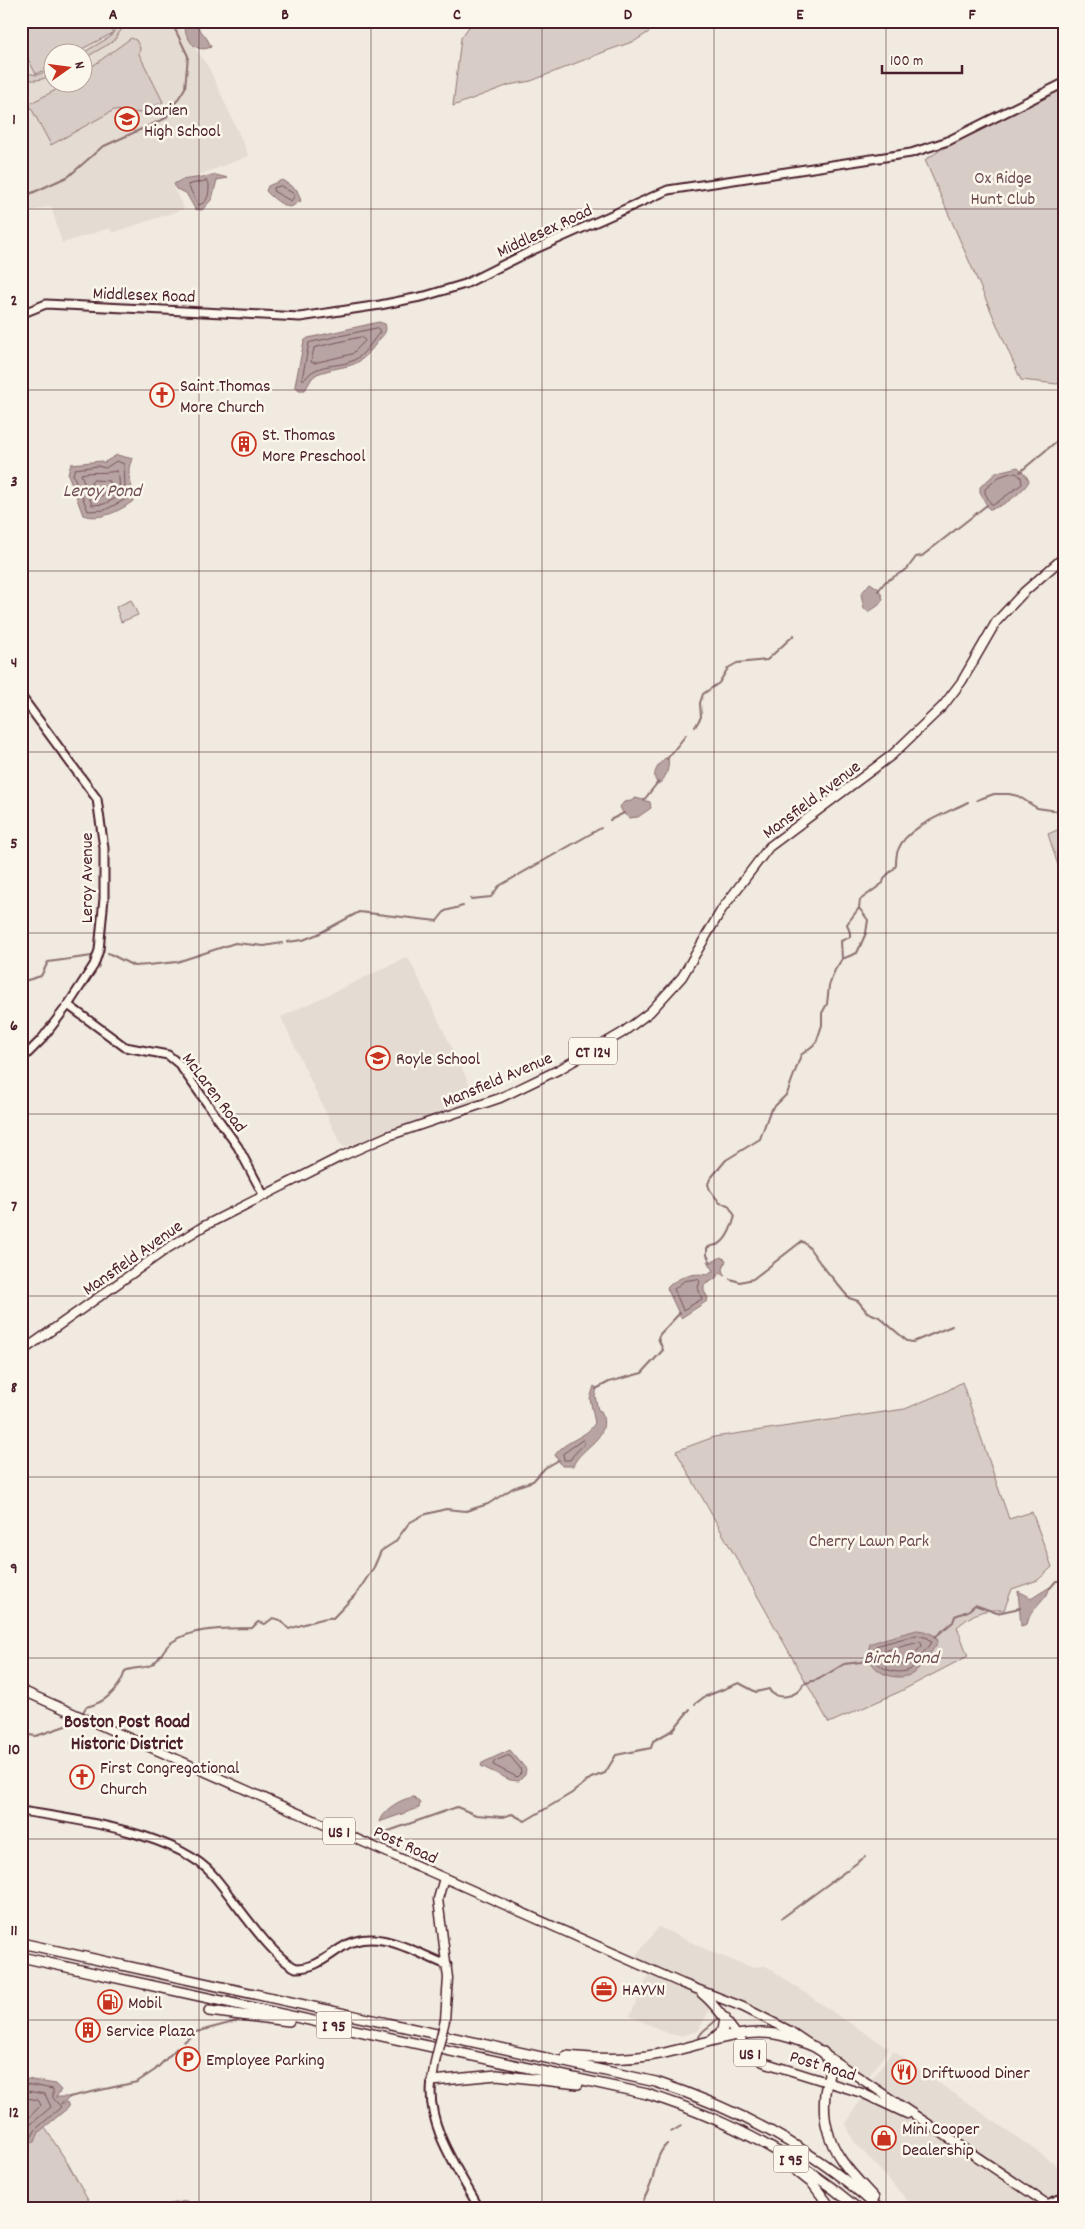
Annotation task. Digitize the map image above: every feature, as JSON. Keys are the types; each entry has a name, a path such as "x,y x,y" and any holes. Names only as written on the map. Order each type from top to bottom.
{"highway":[{"name":"I 95","path":"21,1943 521,2051 647,2080 693,2094 729,2109 781,2136 814,2157 878,2208"},
{"name":"I 95","path":"21,1957 647,2094 719,2120 787,2156 826,2183 856,2208"},
{"path":"209,2011 381,2035"},
{"path":"705,2044 723,2030 725,2018"},
{"path":"521,2051 594,2059 624,2059 665,2053 736,2035 756,2033 778,2034 819,2050 830,2063 824,2110 826,2127 832,2143 844,2166 882,2208"},
{"path":"432,2081 486,2075 515,2076 647,2094"},
{"path":"719,2120 801,2173 813,2184 832,2208"}],"main road":[{"name":"Middlesex Road","path":"21,314 46,304 300,317 421,297 464,284 533,250 668,190 912,153 948,141 1064,83"},
{"name":"Mansfield Avenue","path":"21,1352 168,1248 204,1226 382,1139 500,1098 560,1069 622,1034 650,1012 682,977 722,909 769,848 892,755 943,706 962,681 996,622 1024,592 1064,557"},
{"name":"Leroy Avenue","path":"21,696 98,799 104,848 104,898 99,950 94,965 68,1005 41,1040 21,1060"},
{"name":"McLaren Road","path":"68,1005 125,1047 168,1055 179,1064 238,1147 264,1196"},
{"name":"Post Road","path":"21,1690 697,1990 760,2015 819,2050 1050,2206"},
{"path":"21,1811 103,1825 173,1848 192,1858 212,1873 279,1957 296,1968 318,1965 345,1945 367,1938 390,1942 447,1965"},
{"path":"444,1878 438,1905 447,1965 448,1991 445,2020 432,2081 432,2103 436,2121 447,2148 478,2208"},
{"name":"Post Road","path":"697,1990 715,2004 736,2035 751,2053 763,2062 828,2081 889,2104 935,2130"},
{"path":"1050,2206 1064,2197"}],"shaded area":[{"name":"Darien High School","path":"21,21 176,21 209,68 249,156 172,185 184,209 112,233 110,228 62,243 51,206 21,214"},
{"name":"Royle School","path":"408,957 477,1100 345,1147 340,1143 281,1017"},
{"path":"659,1927 718,1955 751,1967 766,1966 889,2048 867,2079 718,1995 698,2031 680,2036 670,2034 630,2016 652,1968 633,1959"},
{"path":"893,2051 1064,2170 1064,2208 914,2208 853,2140 846,2124 873,2078"}],"green space":[{"path":"21,21 107,21 113,33 92,44 92,42 42,42 42,71 36,74 21,46"},
{"path":"120,21 125,21 114,41 92,54 92,48 110,37"},
{"path":"473,21 666,21 635,41 531,81 509,85 453,106 461,38"},
{"path":"131,38 136,40 140,48 139,54 163,102 140,113 114,110 51,145 29,104 52,92 92,92 92,66"},
{"path":"21,72 37,75 42,73 42,79 33,80 21,78"},
{"name":"Ox Ridge Hunt Club","path":"1064,88 1064,381 1057,384 1021,380 925,160 945,147"},
{"path":"131,600 138,615 121,622 116,607"},
{"path":"1064,827 1064,884 1048,834"},
{"name":"Cherry Lawn Park","path":"962,1382 1009,1519 1032,1512 1052,1567 1038,1580 1012,1589 1004,1610 990,1610 979,1613 968,1618 957,1627 968,1656 899,1692 829,1723 676,1451 714,1437 905,1409 945,1392"},
{"path":"21,2105 31,2106 67,2162 93,2208 21,2208"},
{"path":"187,2201 189,2208 148,2208"}],"water":[{"path":"182,21 195,21 211,47 204,49 195,46 188,37"},
{"path":"216,175 228,178 217,180 212,199 202,210 195,209 186,193 176,189 174,184 181,180"},
{"path":"282,180 297,190 301,201 287,207 266,191 268,186"},
{"path":"379,322 385,324 385,331 363,358 351,365 317,374 312,378 305,390 299,390 295,386 304,341 308,338"},
{"name":"Leroy Pond","path":"117,455 133,459 130,464 129,474 133,501 103,516 89,517 83,515 68,474 71,464 102,461 103,463"},
{"path":"1018,467 1029,481 1017,495 999,506 989,509 980,493 980,487 997,472"},
{"path":"870,583 879,589 883,599 879,605 869,612 864,609 861,594"},
{"path":"665,758 668,758 668,769 658,784 655,774"},
{"path":"636,798 650,802 651,808 638,817 629,818 620,807 624,802"},
{"path":"721,1257 726,1260 723,1269 725,1276 720,1272 715,1279 704,1285 704,1291 708,1298 707,1301 681,1318 667,1288 686,1276 708,1275 713,1271 707,1261 714,1261"},
{"path":"594,1386 597,1388 595,1396 598,1410 601,1411 604,1421 603,1429 573,1466 562,1466 555,1455 564,1446 587,1432 595,1423 590,1399"},
{"path":"1050,1587 1047,1595 1030,1615 1027,1624 1021,1626 1018,1591 1032,1598"},
{"name":"Birch Pond","path":"917,1630 936,1636 938,1641 926,1659 912,1674 896,1677 881,1672 874,1667 870,1660 870,1644"},
{"path":"510,1750 526,1769 525,1775 519,1781 510,1780 481,1766 482,1763"},
{"path":"414,1797 420,1803 419,1808 379,1822 384,1813 393,1805"},
{"path":"21,2078 55,2084 61,2090 56,2097 71,2097 60,2104 67,2102 69,2107 39,2132 35,2142 21,2146"}],"waterway":[{"path":"21,198 69,176 102,147 166,118 185,88 188,56 171,21"},
{"path":"1020,472 1064,435"},
{"path":"878,591 885,582 907,569 916,557 922,556 987,505"},
{"path":"695,727 701,717 700,703 703,694 719,683 728,668 737,663 767,660 794,635"},
{"path":"667,759 686,735"},
{"path":"644,800 658,782"},
{"path":"977,800 994,794 1009,794 1018,796 1037,808 1064,812"},
{"path":"711,1263 707,1255 707,1248 719,1244 725,1239 735,1216 728,1205 720,1203 710,1190 708,1184 710,1179 726,1160 760,1139 770,1111 787,1094 801,1055 816,1043 822,1025 822,1013 827,1004 829,986 835,970 842,959 857,953 866,933 868,920 859,908 860,900 883,883 885,877 895,867 898,850 909,834 968,802"},
{"path":"610,820 624,813"},
{"path":"471,899 491,897 499,886 601,828"},
{"path":"287,942 303,940 318,934 359,912 437,921 445,911 463,906"},
{"path":"842,959 841,941 850,937 847,924 859,908"},
{"path":"108,953 134,966 177,962 235,943 264,946 282,943"},
{"path":"21,982 41,976 48,962 92,956"},
{"path":"730,1279 740,1282 753,1279 802,1241 849,1298 858,1301 867,1312 879,1317 907,1341 913,1342 952,1326"},
{"path":"596,1389 609,1382 642,1373 663,1350 658,1338 660,1334 680,1313"},
{"path":"82,1714 86,1707 105,1699 111,1694 123,1678 125,1671 151,1665 169,1644 181,1637 201,1631 252,1628 258,1622 265,1624 273,1618 280,1620 289,1629 318,1620 333,1618 357,1593 374,1567 381,1551 395,1542 409,1523 423,1515 446,1509 466,1511 488,1504 513,1488 533,1481 545,1468 559,1460"},
{"path":"1050,1588 1056,1581 1064,1581"},
{"path":"935,1637 953,1622 955,1616 968,1611 975,1605 997,1613 1020,1608"},
{"path":"695,1704 704,1697 739,1683 756,1692 769,1689 776,1695 792,1695 801,1689 803,1684 819,1679 844,1664 869,1659"},
{"path":"380,1834 457,1807 476,1815 503,1817 512,1814 525,1821 572,1793 591,1778 605,1773 616,1755 651,1748 653,1741 673,1730 690,1709"},
{"path":"21,1734 36,1736 77,1722 79,1718"},
{"path":"782,1918 865,1857"},
{"path":"699,2037 717,2019"},
{"path":"184,2042 196,2032 241,2020"},
{"path":"69,2097 137,2082 155,2070 177,2048"},
{"path":"671,2132 681,2126"},
{"path":"640,2208 651,2185 659,2155 667,2144"}],"place":[{"name":"Darien High School","path":"127,119"},
{"name":"Saint Thomas More Church","path":"162,395"},
{"name":"St. Thomas More Preschool","path":"244,444"},
{"name":"Royle School","path":"378,1058"},
{"name":"First Congregational Church","path":"82,1777"},
{"name":"HAYVN","path":"604,1989"},
{"name":"Mobil","path":"110,2002"},
{"name":"Service Plaza","path":"88,2030"},
{"name":"Employee Parking","path":"188,2059"},
{"name":"Driftwood Diner","path":"904,2072"},
{"name":"Mini Cooper Dealership","path":"884,2138"}],"district":[{"name":"Boston Post Road Historic District","path":"127,1731"}]}
